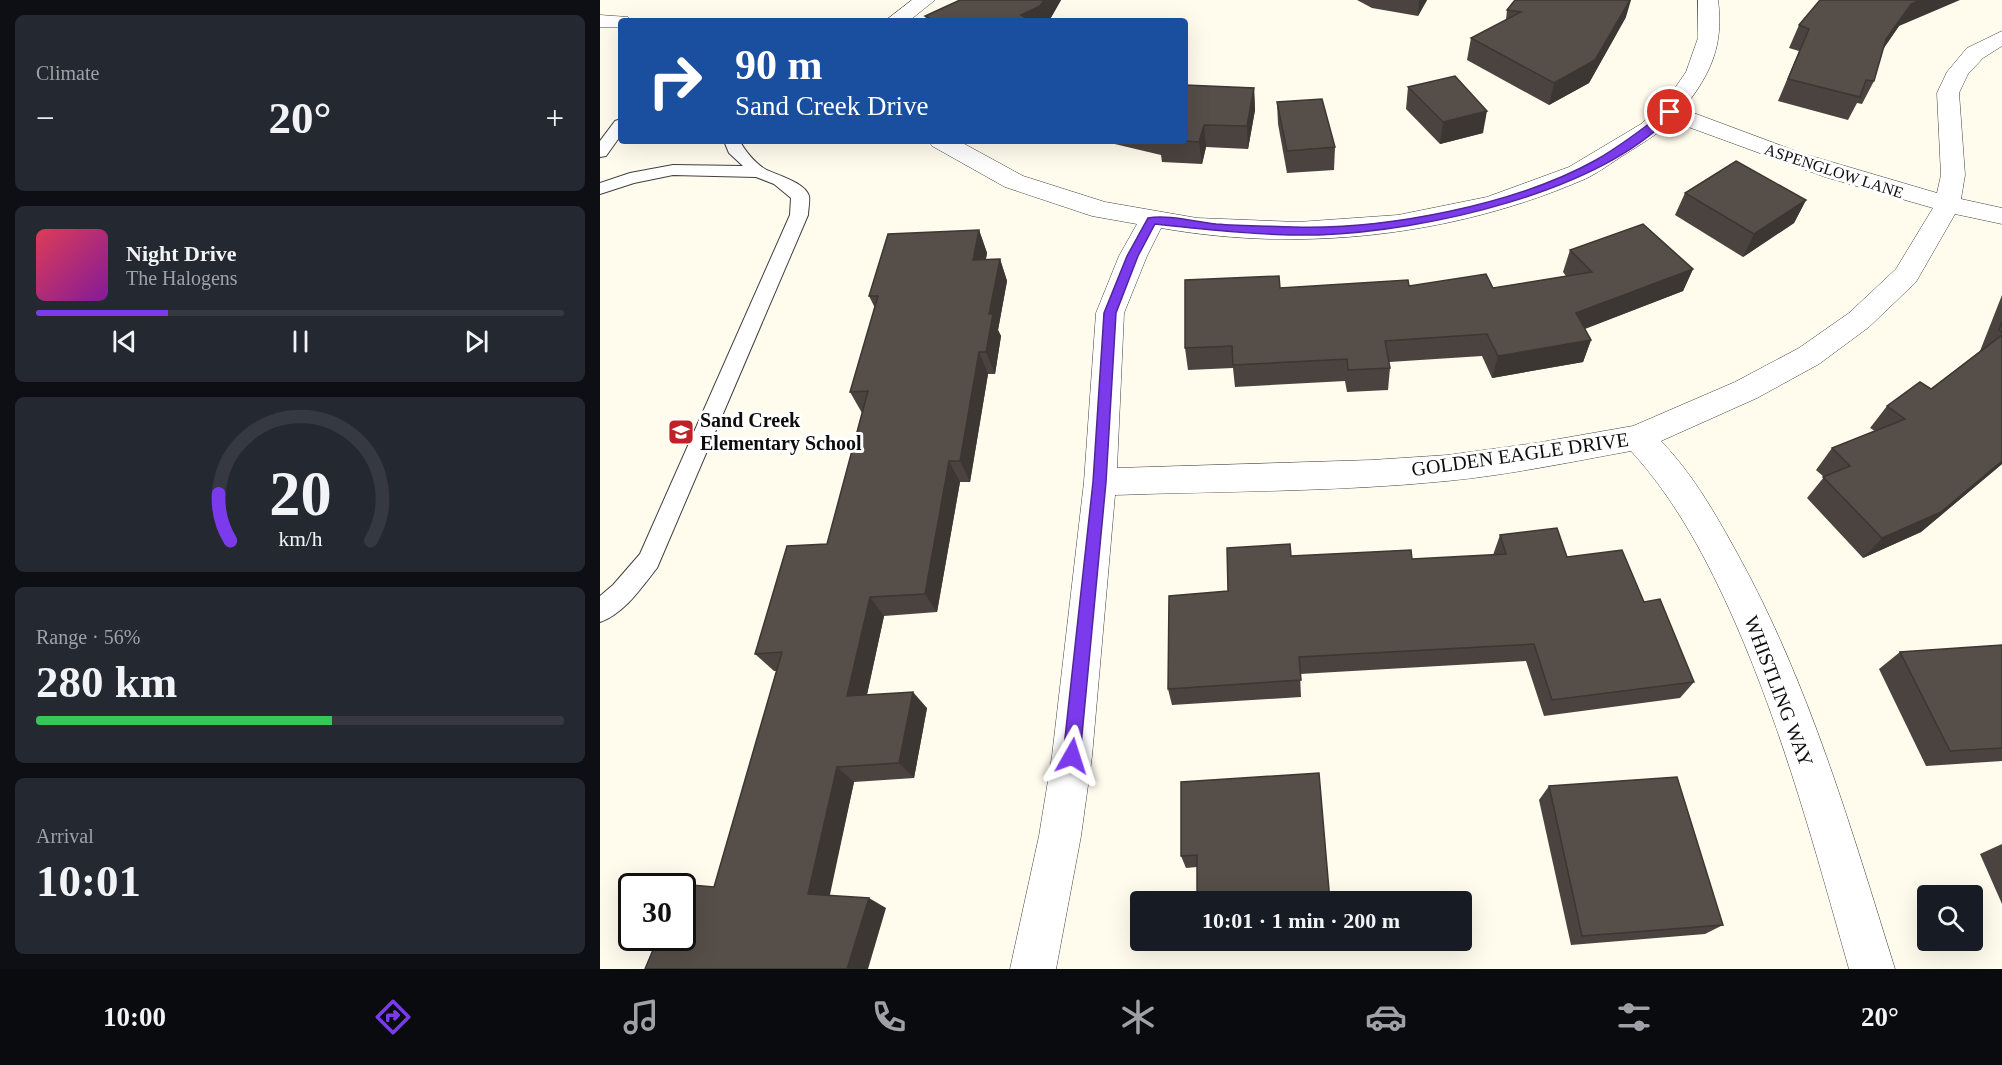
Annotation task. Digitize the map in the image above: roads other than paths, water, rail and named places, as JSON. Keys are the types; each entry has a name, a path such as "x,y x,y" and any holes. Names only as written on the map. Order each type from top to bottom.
{"street":[{"path":"898,18 925,0"},
{"path":"946,144 985,167 1039,190 1078,203 1152,220 1220,228 1318,231 1364,228 1460,212 1508,200 1556,183 1598,163 1632,142 1670,112 1690,85 1705,57 1710,10 1708,0"},
{"path":"600,21 618,21"},
{"name":"GOLDEN EAGLE DRIVE","path":"1100,482 1372,473 1448,468 1536,456 1638,437 1746,390 1809,356 1859,320 1906,274 1947,206 1953,175 1948,93 1958,72 1975,53 2002,37"},
{"name":"ASPENGLOW LANE","path":"1670,112 1851,179 1947,206 2002,216"},
{"path":"1034,969 1060,836 1072,756 1100,482 1110,313 1132,256 1152,220"},
{"name":"WHISTLING WAY","path":"1638,437 1670,473 1708,532 1748,609 1790,715 1832,836 1872,969"}],"lane":[{"path":"600,152 618,128"},
{"path":"733,144 735,149 758,172"},
{"path":"600,189 630,178 673,170 758,172 780,180 800,196 799,215 649,561 622,592 600,611"}],"place":[{"name":"Sand Creek Elementary School","path":"681,432"}]}
